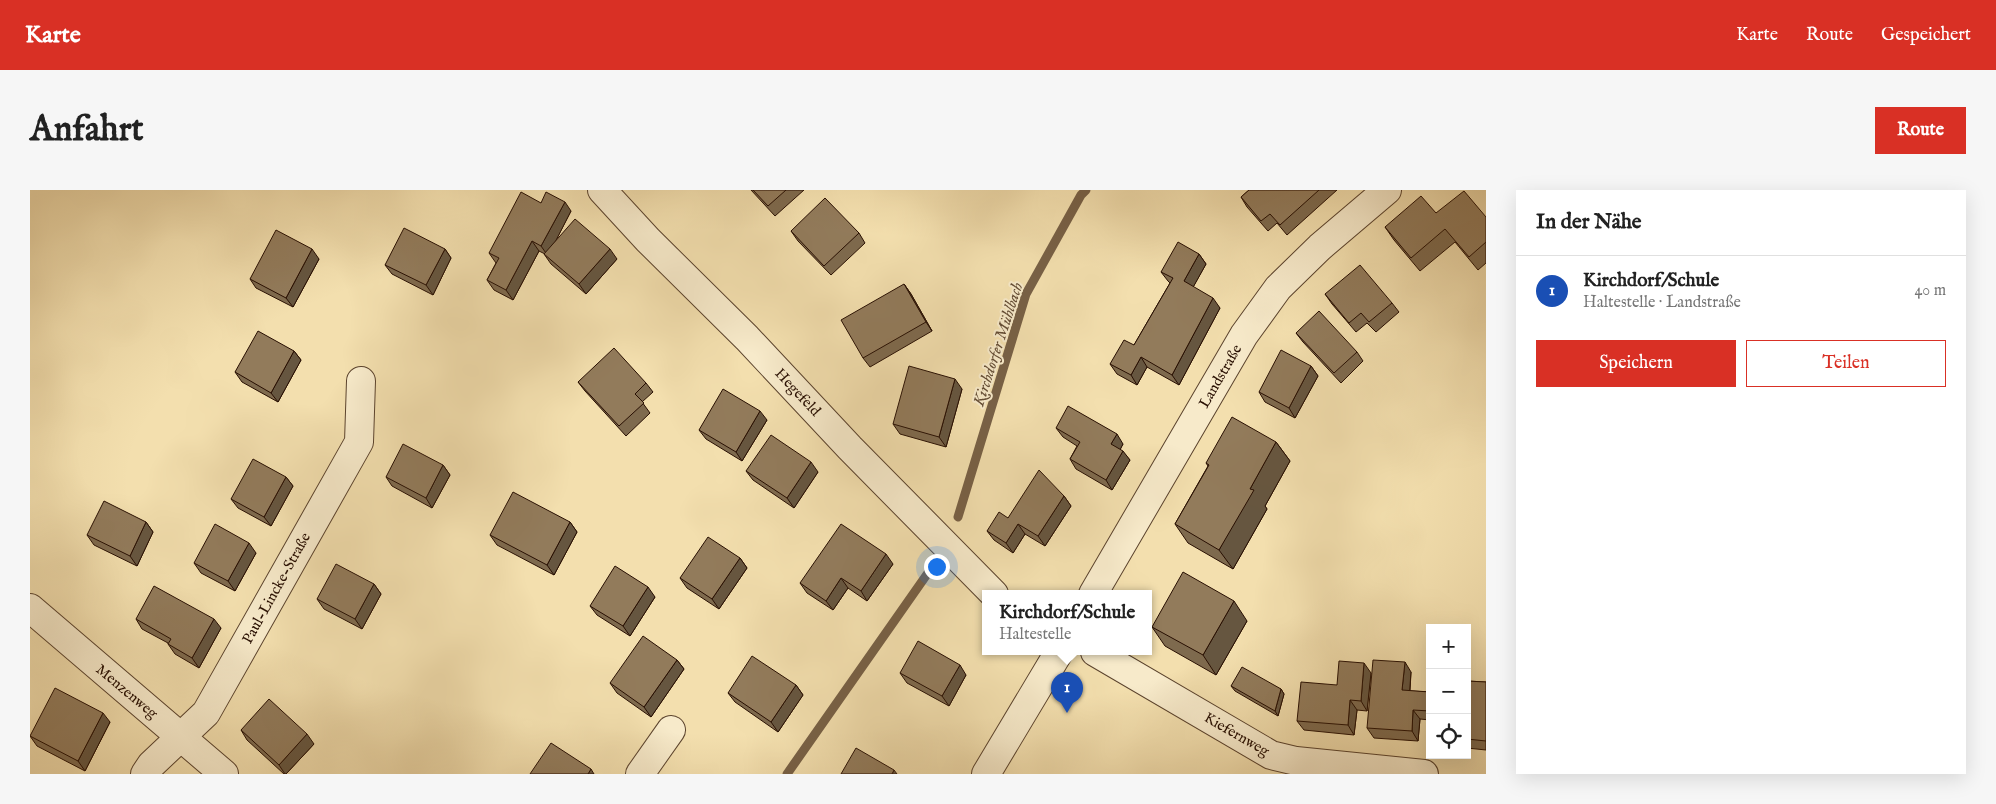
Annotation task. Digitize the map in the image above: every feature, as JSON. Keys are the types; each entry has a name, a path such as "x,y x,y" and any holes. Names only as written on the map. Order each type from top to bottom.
{"street":[{"name":"Hegefeld","path":"602,190 648,240 747,338 850,448 990,590"},
{"name":"Landstraße","path":"1095,590 1244,335 1278,288 1320,247 1387,190"},
{"name":"Paul-Lincke-Straße","path":"146,774 151,765 206,713 358,442 361,381"},
{"name":"Menzenweg","path":"30,608 224,774"},
{"path":"986,774 1055,655"},
{"name":"Kiefernweg","path":"1100,655 1294,768 1424,774"},
{"path":"640,774 671,730"}],"building":[{"path":"753,190 786,190 768,206"},
{"path":"1249,190 1319,190 1280,225 1270,214 1261,221 1241,197"},
{"path":"1464,191 1486,217 1486,242 1469,257 1445,229 1411,258 1385,227 1421,196 1436,213"},
{"path":"521,192 541,203 546,192 565,202 541,246 532,241 506,290 487,280 499,258 489,253"},
{"path":"825,198 859,233 824,266 791,231"},
{"path":"575,219 610,249 579,284 544,254"},
{"path":"404,228 445,249 426,285 385,265"},
{"path":"276,230 312,249 286,298 250,279"},
{"path":"1178,242 1199,254 1184,281 1213,298 1172,375 1141,357 1131,375 1110,364 1124,340 1134,345 1173,278 1161,272"},
{"path":"1360,265 1392,303 1369,322 1361,313 1349,323 1325,294"},
{"path":"904,284 926,322 863,358 841,320"},
{"path":"1319,311 1357,352 1334,373 1296,333"},
{"path":"258,331 294,351 271,393 235,372"},
{"path":"614,348 646,383 635,394 644,403 619,426 578,382"},
{"path":"1281,350 1311,366 1289,408 1259,392"},
{"path":"909,366 955,379 939,437 893,424"},
{"path":"723,389 760,411 736,452 699,430"},
{"path":"1068,406 1117,434 1111,444 1123,451 1106,480 1070,459 1080,442 1056,428"},
{"path":"1232,417 1276,442 1250,489 1254,490 1219,550 1175,524 1209,465 1206,463"},
{"path":"771,435 811,462 787,498 746,471"},
{"path":"403,444 443,465 426,498 386,477"},
{"path":"253,459 286,477 264,517 231,499"},
{"path":"1039,470 1064,496 1038,536 1018,524 1006,543 987,531 999,512 1008,518"},
{"path":"513,492 570,522 547,565 490,535"},
{"path":"104,501 146,522 130,556 87,535"},
{"path":"215,524 249,543 228,581 194,563"},
{"path":"841,524 886,554 861,591 841,578 826,601 800,583"},
{"path":"708,537 740,558 712,599 680,578"},
{"path":"336,564 374,584 355,619 317,599"},
{"path":"615,566 648,587 623,626 590,606"},
{"path":"1183,572 1234,601 1203,655 1152,627"},
{"path":"154,586 214,619 192,658 168,644 171,639 136,619"},
{"path":"643,636 677,660 644,707 610,683"},
{"path":"918,641 960,665 942,696 900,673"},
{"path":"752,656 796,685 771,722 728,693"},
{"path":"1373,660 1405,662 1402,690 1426,692 1426,711 1413,710 1412,731 1367,728"},
{"path":"1339,661 1364,663 1361,701 1350,700 1348,725 1297,721 1301,682 1337,685"},
{"path":"1242,667 1281,689 1275,711 1231,686"},
{"path":"1471,681 1486,682 1486,741 1471,739"},
{"path":"55,688 103,713 78,761 30,736"},
{"path":"269,699 307,734 279,765 241,730"},
{"path":"551,743 591,769 588,774 530,774"},
{"path":"856,748 894,770 892,774 841,774"}],"waterway":[{"name":"Kirchdorfer Mühlbach","path":"958,517 1026,294 1081,195 1086,190"},
{"name":"Kirchdorfer Mühlbach","path":"787,774 930,570"}],"place":[{"name":"Kirchdorf/Schule","path":"1067,713"}]}
